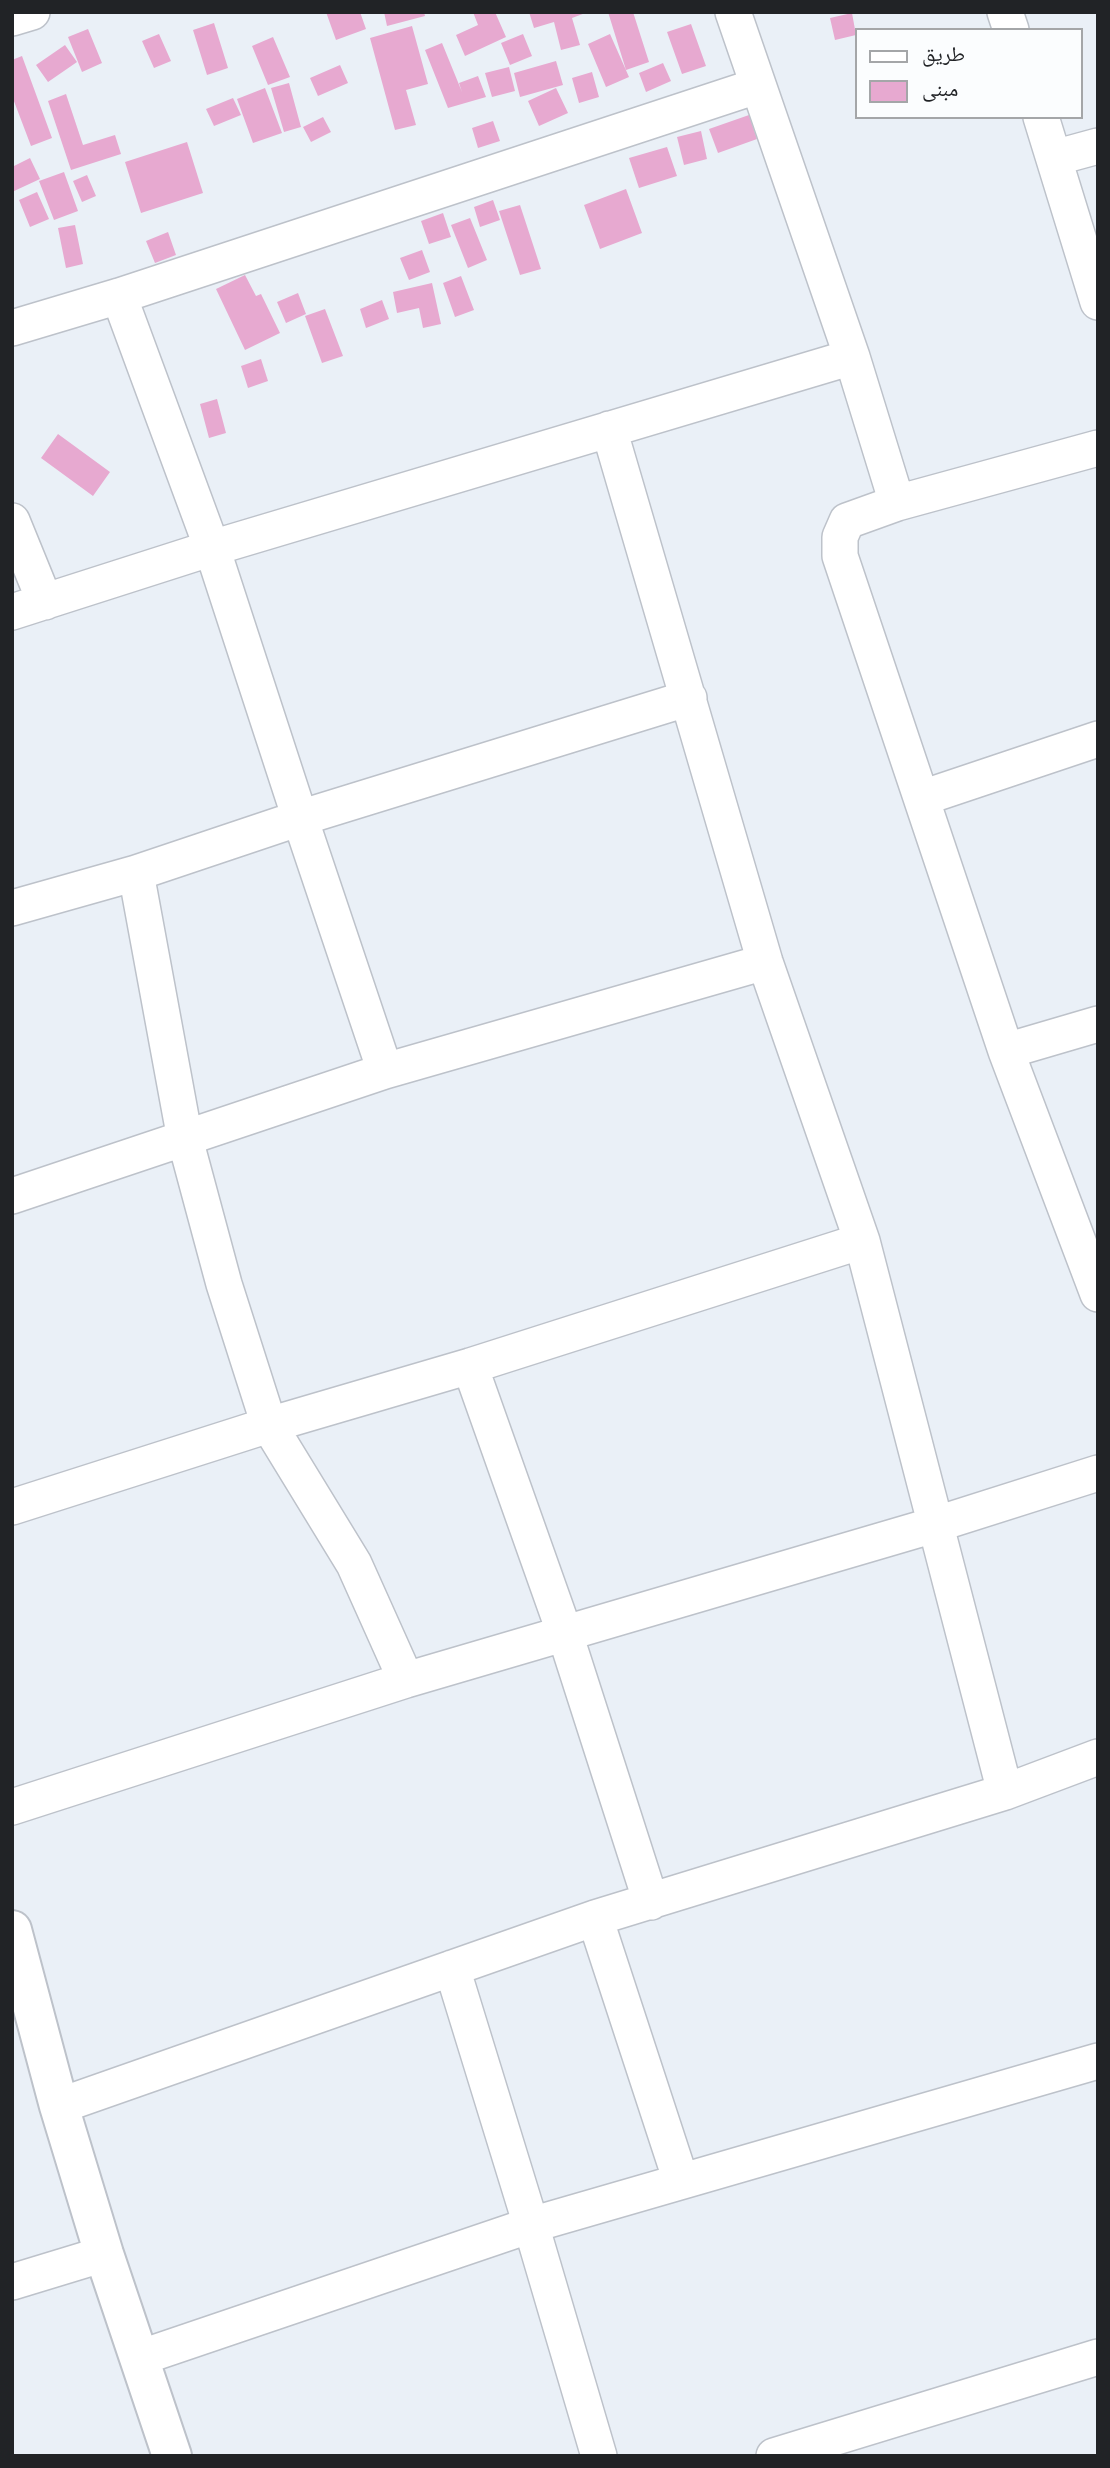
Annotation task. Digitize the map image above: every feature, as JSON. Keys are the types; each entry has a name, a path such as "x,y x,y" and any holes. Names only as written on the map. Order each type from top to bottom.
{"street":[{"path":"12,18 33,12"},
{"path":"733,12 852,357 897,503"},
{"path":"12,328 118,296 757,86"},
{"path":"1042,119 1098,302"},
{"path":"1054,158 1098,146"},
{"path":"118,296 212,548 385,1071"},
{"path":"12,521 29,607 212,548 852,357"},
{"path":"609,429 765,962 862,1241 1004,1791"},
{"path":"1098,448 897,503 847,521 840,537 840,556 1006,1051 1098,1294"},
{"path":"12,908 136,873 300,818 689,698"},
{"path":"922,797 1098,739"},
{"path":"136,873 185,1139 224,1284 269,1425 354,1564 406,1680"},
{"path":"12,1196 385,1071 765,962"},
{"path":"1006,1051 1098,1024"},
{"path":"12,1507 269,1425 470,1366 862,1241"},
{"path":"470,1366 565,1633 651,1902"},
{"path":"12,1807 406,1680 934,1525 1098,1473"},
{"path":"60,2106 595,1918 1004,1791 1098,1757"},
{"path":"595,1918 681,2181"},
{"path":"12,1930 20,1985 60,2106 104,2254 172,2456"},
{"path":"452,1968 599,2456"},
{"path":"139,2358 531,2225 1098,2060"},
{"path":"12,2282 104,2254"},
{"path":"774,2456 1098,2357"}],"building":[{"path":"326,12 360,12 366,29 336,40"},
{"path":"384,12 424,12 425,16 387,26"},
{"path":"473,12 495,12 506,37 465,56 456,35 478,25"},
{"path":"529,12 588,12 572,18 580,45 561,50 554,22 534,28"},
{"path":"608,12 633,12 649,62 626,70"},
{"path":"852,13 855,35 835,40 830,18"},
{"path":"214,23 228,68 207,75 193,30"},
{"path":"691,24 706,66 682,74 667,32"},
{"path":"412,26 428,84 406,90 416,125 395,130 370,38"},
{"path":"88,29 102,63 82,72 68,37"},
{"path":"159,34 171,61 154,68 142,41"},
{"path":"523,34 532,56 510,65 501,43"},
{"path":"610,34 629,77 606,87 588,44"},
{"path":"273,37 290,77 268,85 252,46"},
{"path":"442,43 462,92 459,83 478,76 486,97 448,108 425,50"},
{"path":"65,45 77,62 48,82 36,65"},
{"path":"22,56 52,138 31,146 12,96 12,60"},
{"path":"556,61 563,85 520,97 514,73"},
{"path":"663,63 671,81 646,92 639,73"},
{"path":"340,65 348,83 318,96 310,78"},
{"path":"509,67 515,91 492,97 485,73"},
{"path":"592,72 599,97 579,103 572,78"},
{"path":"289,83 301,127 284,132 271,88"},
{"path":"265,88 282,133 253,143 237,99"},
{"path":"556,88 568,113 539,126 528,101"},
{"path":"66,94 83,145 115,135 121,154 71,170 48,101"},
{"path":"233,98 241,115 214,126 206,109"},
{"path":"749,115 757,139 718,153 709,129"},
{"path":"323,117 331,132 311,142 303,127"},
{"path":"493,121 500,141 478,148 472,128"},
{"path":"701,131 707,159 684,165 677,137"},
{"path":"187,142 203,193 141,213 125,162"},
{"path":"667,147 677,176 639,188 629,158"},
{"path":"30,158 40,179 12,192 12,167"},
{"path":"64,172 78,211 54,220 39,181"},
{"path":"87,175 96,196 82,202 73,181"},
{"path":"626,189 642,233 600,249 584,205"},
{"path":"37,192 49,219 30,227 19,200"},
{"path":"493,200 500,220 480,227 474,207"},
{"path":"520,205 541,269 520,275 499,211"},
{"path":"443,213 451,237 429,244 421,221"},
{"path":"470,218 487,260 468,268 451,225"},
{"path":"75,225 83,264 66,268 58,228"},
{"path":"168,232 176,255 155,263 146,241"},
{"path":"422,250 430,272 409,280 400,258"},
{"path":"245,275 256,296 261,294 280,333 245,350 216,289"},
{"path":"461,276 474,310 455,317 443,283"},
{"path":"432,283 441,324 423,328 419,308 397,313 393,292"},
{"path":"298,293 306,314 286,323 277,302"},
{"path":"382,300 389,319 366,328 360,309"},
{"path":"325,309 343,356 322,363 305,316"},
{"path":"261,359 268,381 248,388 241,366"},
{"path":"217,399 226,433 209,438 200,404"},
{"path":"58,434 110,472 93,496 41,458"}]}
